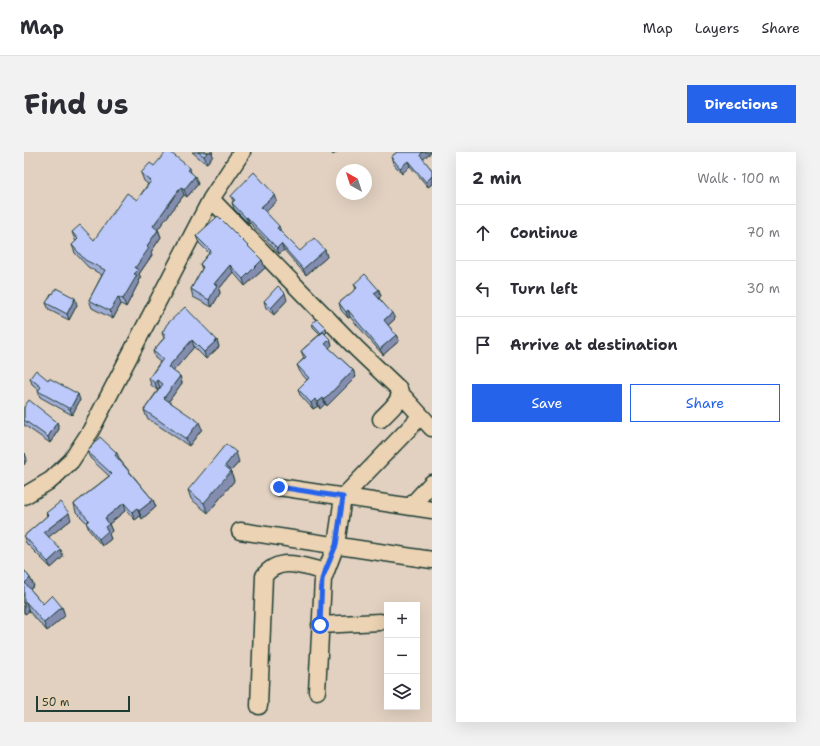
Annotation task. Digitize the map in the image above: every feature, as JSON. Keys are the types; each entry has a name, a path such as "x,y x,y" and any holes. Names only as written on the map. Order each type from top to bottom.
{"street":[{"path":"24,496 51,480 66,466 90,432 211,200 242,152"},
{"path":"211,200 352,344 399,389 401,394 432,428"},
{"path":"381,419 399,399 401,394"},
{"path":"317,690 322,579 336,545 343,497 421,416"},
{"path":"410,507 432,483"},
{"path":"279,487 432,510"},
{"path":"240,531 432,560"},
{"path":"259,706 264,576 271,568 285,563 326,572"},
{"path":"320,625 380,622"}],"building":[{"path":"166,152 170,152 190,168 188,170 195,176 184,190 181,187 153,226 158,230 147,246 149,248 135,268 138,270 134,274 137,275 123,299 118,297 110,311 89,300 105,270 85,260 72,245 78,239 72,232 80,225 94,240 127,193 137,200 151,181 141,173 150,163 154,166"},
{"path":"198,152 208,152 204,156"},
{"path":"397,152 423,152 420,155 432,170 432,176 426,182 408,161 400,168 391,157"},
{"path":"254,172 275,195 261,207 279,226 277,228 300,251 314,238 325,250 303,269 281,244 277,248 232,203 235,200 231,196"},
{"path":"218,216 262,260 243,279 230,265 214,284 217,285 209,300 191,289 203,267 200,264 211,251 196,236"},
{"path":"365,274 379,290 374,293 392,313 384,320 396,335 380,349 348,310 346,312 339,303 357,288 354,284"},
{"path":"278,286 285,293 271,308 264,301"},
{"path":"56,288 75,298 67,314 46,303"},
{"path":"185,307 217,340 204,352 192,340 168,367 180,376 164,398 199,422 186,439 144,410 163,384 157,380 155,383 149,378 163,359 153,351 166,336 162,333 167,324"},
{"path":"317,319 326,328 321,333 312,323"},
{"path":"323,332 330,339 325,344 353,370 324,400 323,398 318,402 315,399 311,403 298,389 309,378 297,365 306,357 301,351"},
{"path":"36,370 48,380 49,378 78,394 70,409 38,391 41,387 30,378"},
{"path":"29,400 57,422 48,437 24,420 24,407"},
{"path":"100,437 117,453 115,455 153,500 139,511 137,508 132,512 124,503 105,518 109,524 105,527 108,531 99,539 86,523 89,520 74,504 112,474 87,451"},
{"path":"226,444 236,452 225,466 231,471 204,503 188,490"},
{"path":"60,502 69,513 44,532 61,550 48,562 24,536 48,515 46,513"},
{"path":"24,570 30,578 25,583 43,604 52,595 62,607 44,623 26,602 24,604"}],"route":[{"path":"279,487 343,497 336,545 322,579 320,625"}]}
